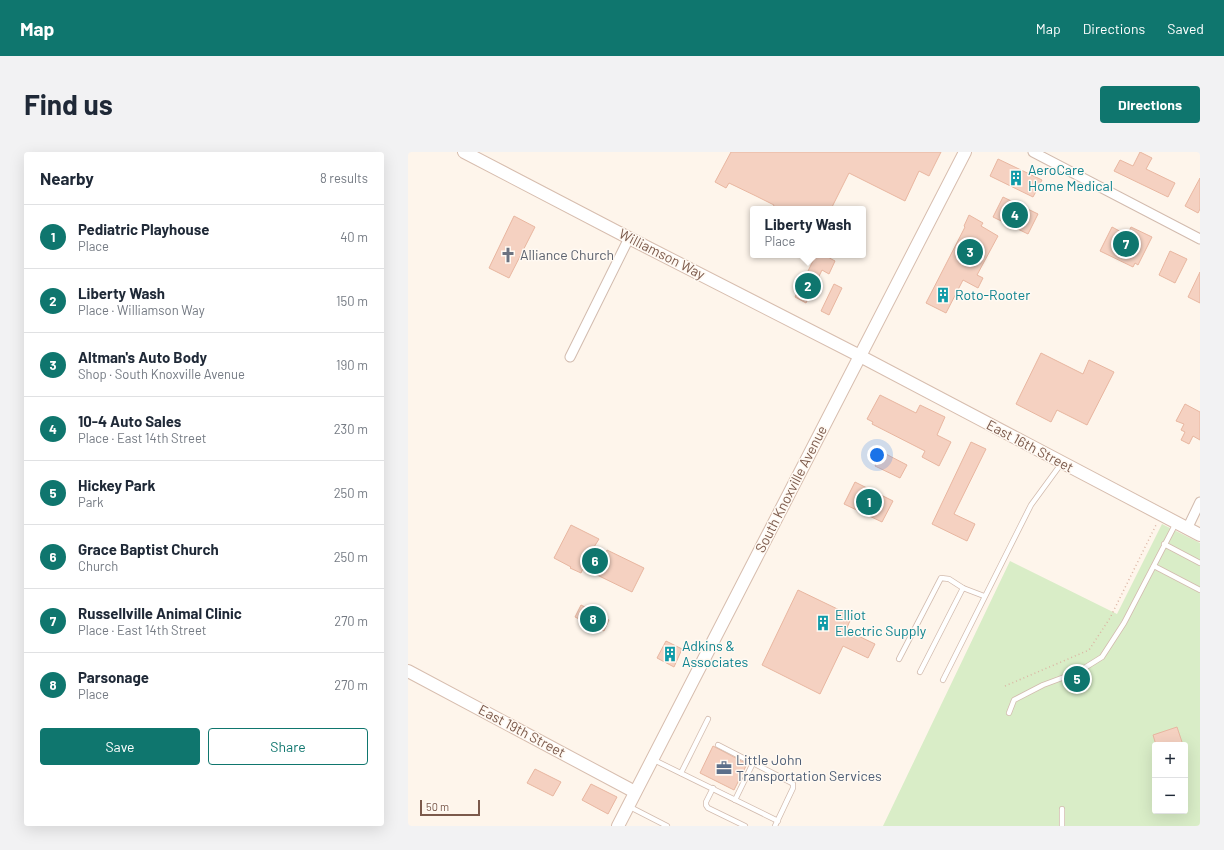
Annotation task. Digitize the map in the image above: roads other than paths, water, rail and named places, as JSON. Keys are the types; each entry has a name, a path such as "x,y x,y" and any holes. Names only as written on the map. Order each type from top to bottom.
{"street":[{"name":"Williamson Way","path":"464,152 860,356"},
{"name":"South Knoxville Avenue","path":"618,826 965,152"},
{"path":"1033,152 1200,239"},
{"path":"570,357 630,238"},
{"name":"East 16th Street","path":"860,356 1200,535"},
{"path":"1187,529 1200,502"},
{"name":"East 19th Street","path":"408,671 635,792"}],"lane":[{"path":"943,680 1031,505 1062,462"},
{"path":"1009,714 1014,700 1043,685 1078,672 1102,657 1124,623 1176,523"},
{"path":"1164,544 1200,563"},
{"path":"1154,566 1200,590"},
{"path":"900,659 942,578 949,579 963,588 984,596"},
{"path":"920,672 963,588"},
{"path":"681,773 708,719"},
{"path":"718,745 793,784 793,788 775,826"},
{"path":"652,759 778,821"},
{"path":"735,800 753,763"},
{"path":"713,788 706,802 708,808 745,826"},
{"path":"628,806 667,826"},
{"path":"1062,809 1062,826"}],"place":[{"name":"AeroCare Home Medical","path":"1016,178"},
{"name":"10-4 Auto Sales","path":"1015,215"},
{"name":"Russellville Animal Clinic","path":"1126,244"},
{"name":"Altman's Auto Body","path":"970,252"},
{"name":"Alliance Church","path":"508,255"},
{"name":"Liberty Wash","path":"808,286"},
{"name":"Roto-Rooter","path":"943,295"},
{"name":"Pediatric Playhouse","path":"869,502"},
{"name":"Grace Baptist Church","path":"595,561"},
{"name":"Parsonage","path":"593,619"},
{"name":"Elliot Electric Supply","path":"823,623"},
{"name":"Adkins & Associates","path":"670,654"},
{"name":"Hickey Park","path":"1077,679"},
{"name":"Little John Transportation Services","path":"724,768"}]}
